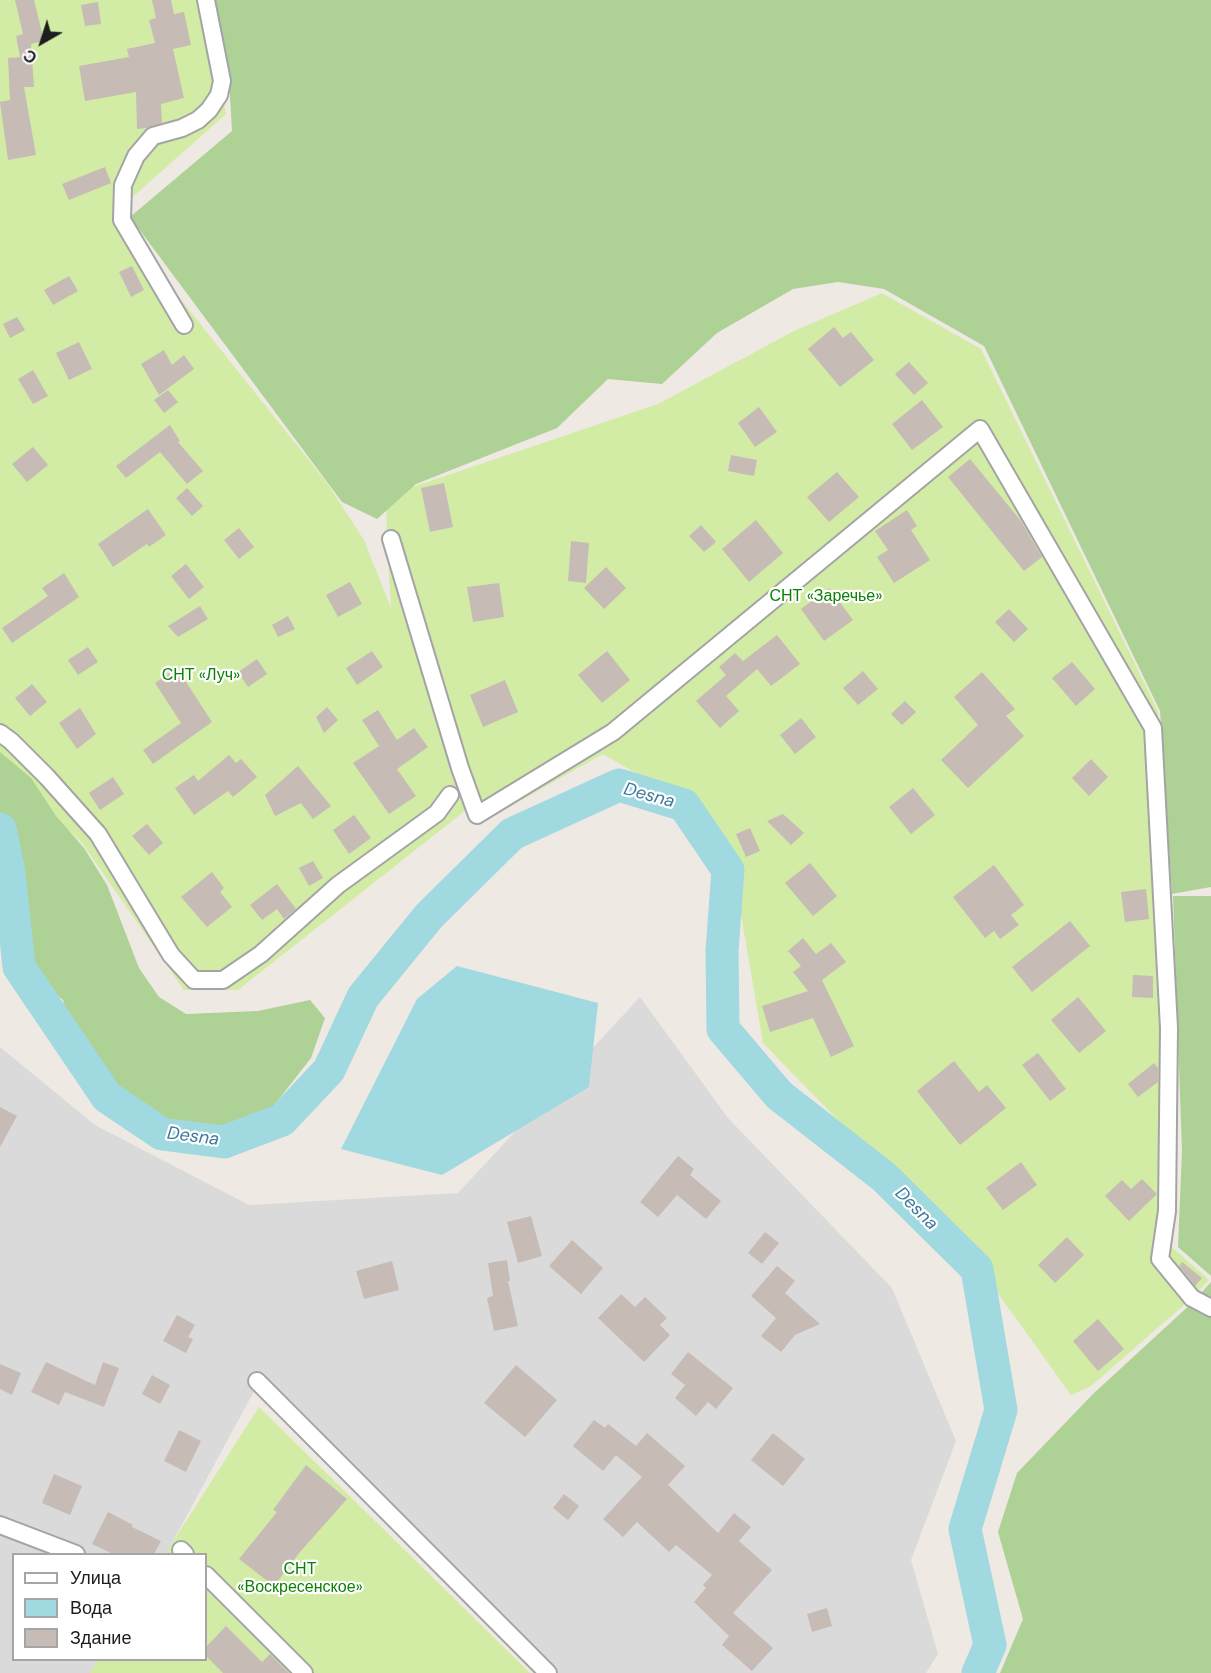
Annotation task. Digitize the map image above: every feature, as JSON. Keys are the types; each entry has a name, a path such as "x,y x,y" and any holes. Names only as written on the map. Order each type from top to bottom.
{"street":[{"path":"184,325 122,220 123,185 136,156 153,136 182,128 198,120 209,110 219,95 222,81 206,0"},
{"path":"392,539 460,768 477,815 613,732 980,429 1153,728 1169,1028 1167,1211 1160,1259 1192,1298 1211,1308"},
{"path":"0,733 11,741 46,777 98,834 171,955 194,980 223,980 261,954 339,885 437,813 450,795"},
{"path":"257,1382 548,1673"},
{"path":"0,1525 73,1553"},
{"path":"207,1576 304,1673"}],"shaded area":[{"path":"640,997 728,1118 892,1288 956,1441 911,1560 938,1654 926,1673 558,1673 259,1382 167,1553 12,1553 12,1661 101,1661 93,1673 0,1673 0,1047 95,1125 249,1205 458,1193"}],"green space":[{"name":"СНТ «Заречье»","path":"0,0 203,0 226,114 128,201 143,252 327,483 364,540 391,608 386,496 658,404 794,331 882,293 981,349 1158,711 1172,1076 1172,1247 1209,1280 1192,1298 1091,1386 1071,1395 974,1260 763,1043 733,868 687,803 603,754 477,825 466,810 238,990 184,990 82,843 0,766"},
{"path":"215,0 1211,0 1211,887 1172,894 1160,711 984,346 884,289 838,282 793,289 717,333 662,384 608,379 557,428 416,484 377,519 342,502 130,217 232,131 229,78"},
{"path":"0,752 31,778 56,816 84,848 107,885 139,968 159,997 186,1014 258,1011 310,1000 325,1018 311,1058 272,1108 227,1133 164,1126 109,1093 68,1050 56,1028 66,1016 63,1000 43,984 21,951 17,863 0,828"},
{"path":"1173,896 1211,896 1211,1276 1178,1247 1182,1151"},
{"path":"1211,1282 1211,1673 1000,1673 1023,1619 998,1532 1017,1473 1093,1394 1193,1302"},
{"name":"СНТ «Воскресенское»","path":"259,1407 530,1673 90,1673 97,1661 207,1661 207,1553 166,1553"}],"water":[{"path":"457,966 598,1003 589,1087 442,1175 341,1149 417,999"}],"building":[{"path":"15,0 34,0 44,41 31,44 34,87 24,87 36,155 8,160 0,102 10,100 8,58 20,57 16,36 23,34"},
{"path":"152,0 171,0 174,14 184,12 191,45 173,49 184,98 161,104 162,123 137,129 136,92 85,101 79,66 129,57 127,49 155,43 149,20 156,18"},
{"path":"98,2 101,24 85,26 81,5"},
{"path":"105,167 111,183 69,200 62,184"},
{"path":"132,266 144,290 131,297 119,272"},
{"path":"69,276 78,291 53,305 44,290"},
{"path":"17,317 25,330 10,338 3,324"},
{"path":"834,327 843,338 851,332 874,360 840,387 808,349"},
{"path":"79,342 92,369 69,380 56,353"},
{"path":"164,350 172,365 184,355 194,369 159,395 141,364"},
{"path":"909,362 928,383 914,395 895,374"},
{"path":"33,370 48,396 33,404 18,379"},
{"path":"168,390 178,402 164,413 154,400"},
{"path":"922,400 943,427 912,450 892,424"},
{"path":"759,407 777,432 755,447 738,423"},
{"path":"170,425 180,441 178,442 203,471 187,484 160,452 126,478 116,466"},
{"path":"33,447 48,465 27,482 12,464"},
{"path":"731,455 757,460 754,476 728,471"},
{"path":"970,459 1021,521 1042,557 1024,571 948,477"},
{"path":"837,472 859,497 829,522 807,497"},
{"path":"444,483 453,527 430,532 421,488"},
{"path":"187,488 203,506 192,516 176,498"},
{"path":"148,509 166,535 149,547 147,544 113,567 98,544"},
{"path":"907,510 917,526 911,530 930,560 894,583 877,557 888,550 875,531"},
{"path":"756,520 783,553 749,582 722,549"},
{"path":"701,525 716,542 704,552 689,536"},
{"path":"239,528 254,547 239,559 224,540"},
{"path":"571,541 589,543 586,583 568,581"},
{"path":"186,564 204,587 189,599 171,576"},
{"path":"606,567 626,588 604,609 584,588"},
{"path":"64,573 79,597 12,643 2,628 48,596 42,588"},
{"path":"350,582 362,604 338,617 326,595"},
{"path":"499,583 504,617 473,622 467,587"},
{"path":"829,588 853,620 824,641 801,609"},
{"path":"200,606 208,619 178,637 168,626"},
{"path":"1009,609 1028,629 1014,642 995,622"},
{"path":"288,616 295,629 278,637 272,625"},
{"path":"777,635 800,664 771,686 757,669 726,696 739,711 720,728 696,701 726,675 719,667 735,653 743,661"},
{"path":"88,647 98,662 78,675 68,660"},
{"path":"372,651 383,667 357,685 346,668"},
{"path":"607,651 630,680 602,703 578,675"},
{"path":"257,659 267,674 248,687 238,672"},
{"path":"1072,662 1095,689 1076,706 1052,678"},
{"path":"177,668 212,722 153,764 143,750 181,723 155,683"},
{"path":"863,671 878,689 858,705 843,688"},
{"path":"982,672 1015,709 1006,716 1024,736 968,788 941,760 978,725 954,697"},
{"path":"505,680 518,712 483,727 470,695"},
{"path":"32,684 47,702 30,716 15,698"},
{"path":"905,701 916,712 902,725 891,714"},
{"path":"327,707 338,720 324,733 316,717"},
{"path":"80,708 96,734 77,749 59,723"},
{"path":"378,710 397,740 414,728 428,747 397,769 416,796 389,814 353,763 379,746 362,720"},
{"path":"801,718 816,737 795,754 780,735"},
{"path":"229,755 236,763 241,759 257,777 233,797 228,791 194,815 175,788 194,775 198,781"},
{"path":"1091,759 1108,777 1089,796 1072,778"},
{"path":"298,766 331,806 313,819 301,803 275,816 265,795"},
{"path":"113,777 124,794 100,810 89,793"},
{"path":"913,788 935,815 911,834 889,807"},
{"path":"783,814 804,833 791,845 767,821"},
{"path":"354,815 371,838 349,854 333,830"},
{"path":"147,824 163,843 149,855 132,836"},
{"path":"750,828 760,851 746,857 736,834"},
{"path":"313,861 323,878 309,886 299,868"},
{"path":"810,863 837,896 813,916 785,883"},
{"path":"994,865 1024,905 1011,915 1019,925 1000,939 994,931 985,938 953,897"},
{"path":"212,872 224,888 220,892 232,907 207,927 181,897"},
{"path":"277,884 296,909 284,919 277,909 262,920 250,905"},
{"path":"1146,889 1149,919 1125,922 1121,892"},
{"path":"1070,921 1090,946 1032,992 1012,967"},
{"path":"803,938 816,954 831,943 846,962 822,980 854,1046 831,1057 813,1018 770,1032 762,1006 808,991 793,972 801,966 788,951"},
{"path":"1133,975 1153,976 1153,998 1132,997"},
{"path":"1078,997 1106,1031 1079,1053 1051,1020"},
{"path":"1038,1053 1066,1089 1050,1101 1022,1065"},
{"path":"954,1061 979,1092 987,1085 1006,1108 960,1145 917,1091"},
{"path":"1154,1063 1158,1068 1158,1082 1138,1097 1128,1084"},
{"path":"0,1107 17,1116 0,1147"},
{"path":"678,1156 694,1169 690,1175 721,1201 706,1219 677,1195 658,1217 640,1202"},
{"path":"1021,1162 1037,1185 1003,1210 986,1188"},
{"path":"1142,1179 1157,1194 1129,1221 1105,1196 1122,1180 1131,1189"},
{"path":"531,1216 542,1256 518,1263 507,1222"},
{"path":"765,1232 779,1243 762,1264 748,1253"},
{"path":"1067,1237 1084,1255 1055,1283 1038,1265"},
{"path":"572,1240 603,1268 581,1294 549,1266"},
{"path":"507,1260 510,1281 508,1281 518,1326 494,1331 487,1298 493,1296 488,1263"},
{"path":"392,1261 399,1290 364,1299 356,1271"},
{"path":"1182,1262 1202,1278 1195,1286 1179,1266"},
{"path":"777,1266 795,1281 785,1293 820,1324 795,1335 781,1352 761,1336 776,1318 751,1296"},
{"path":"621,1294 635,1307 645,1297 667,1318 660,1325 670,1335 644,1362 598,1318"},
{"path":"177,1315 195,1325 188,1337 193,1339 186,1353 163,1341"},
{"path":"1098,1319 1124,1349 1098,1371 1073,1341"},
{"path":"688,1352 733,1388 716,1409 708,1402 696,1416 675,1398 685,1385 671,1374"},
{"path":"46,1362 95,1385 103,1362 119,1368 104,1407 65,1392 59,1405 31,1392"},
{"path":"0,1364 21,1373 12,1395 0,1389"},
{"path":"516,1365 557,1400 525,1437 484,1403"},
{"path":"152,1375 170,1385 160,1404 142,1394"},
{"path":"594,1420 605,1428 608,1424 636,1446 647,1433 685,1466 668,1485 718,1533 734,1513 751,1527 739,1541 772,1570 733,1613 773,1648 752,1671 722,1645 729,1636 694,1602 706,1588 703,1585 712,1575 676,1545 669,1552 637,1522 623,1537 603,1519 642,1477 616,1455 603,1471 573,1446"},
{"path":"179,1430 201,1441 186,1472 164,1461"},
{"path":"773,1433 805,1459 783,1486 751,1460"},
{"path":"306,1465 347,1499 300,1552 274,1586 239,1559 277,1512 273,1510"},
{"path":"54,1474 82,1486 70,1515 42,1503"},
{"path":"564,1494 579,1506 568,1520 553,1508"},
{"path":"108,1512 161,1541 155,1553 111,1553 92,1544"},
{"path":"827,1608 832,1626 812,1632 807,1614"},
{"path":"226,1626 262,1662 270,1654 289,1673 223,1673 207,1657 207,1646"}],"waterway":[{"name":"Desna","path":"0,829 9,872 19,967 107,1097 162,1134 224,1142 282,1120 329,1070 363,997 429,916 512,834 619,785 684,805 728,870 722,951 723,1029 779,1095 884,1177 977,1269 1001,1410 965,1529 990,1645 978,1673"}],"park label":[{"name":"СНТ «Луч»","path":"201,676"}]}
